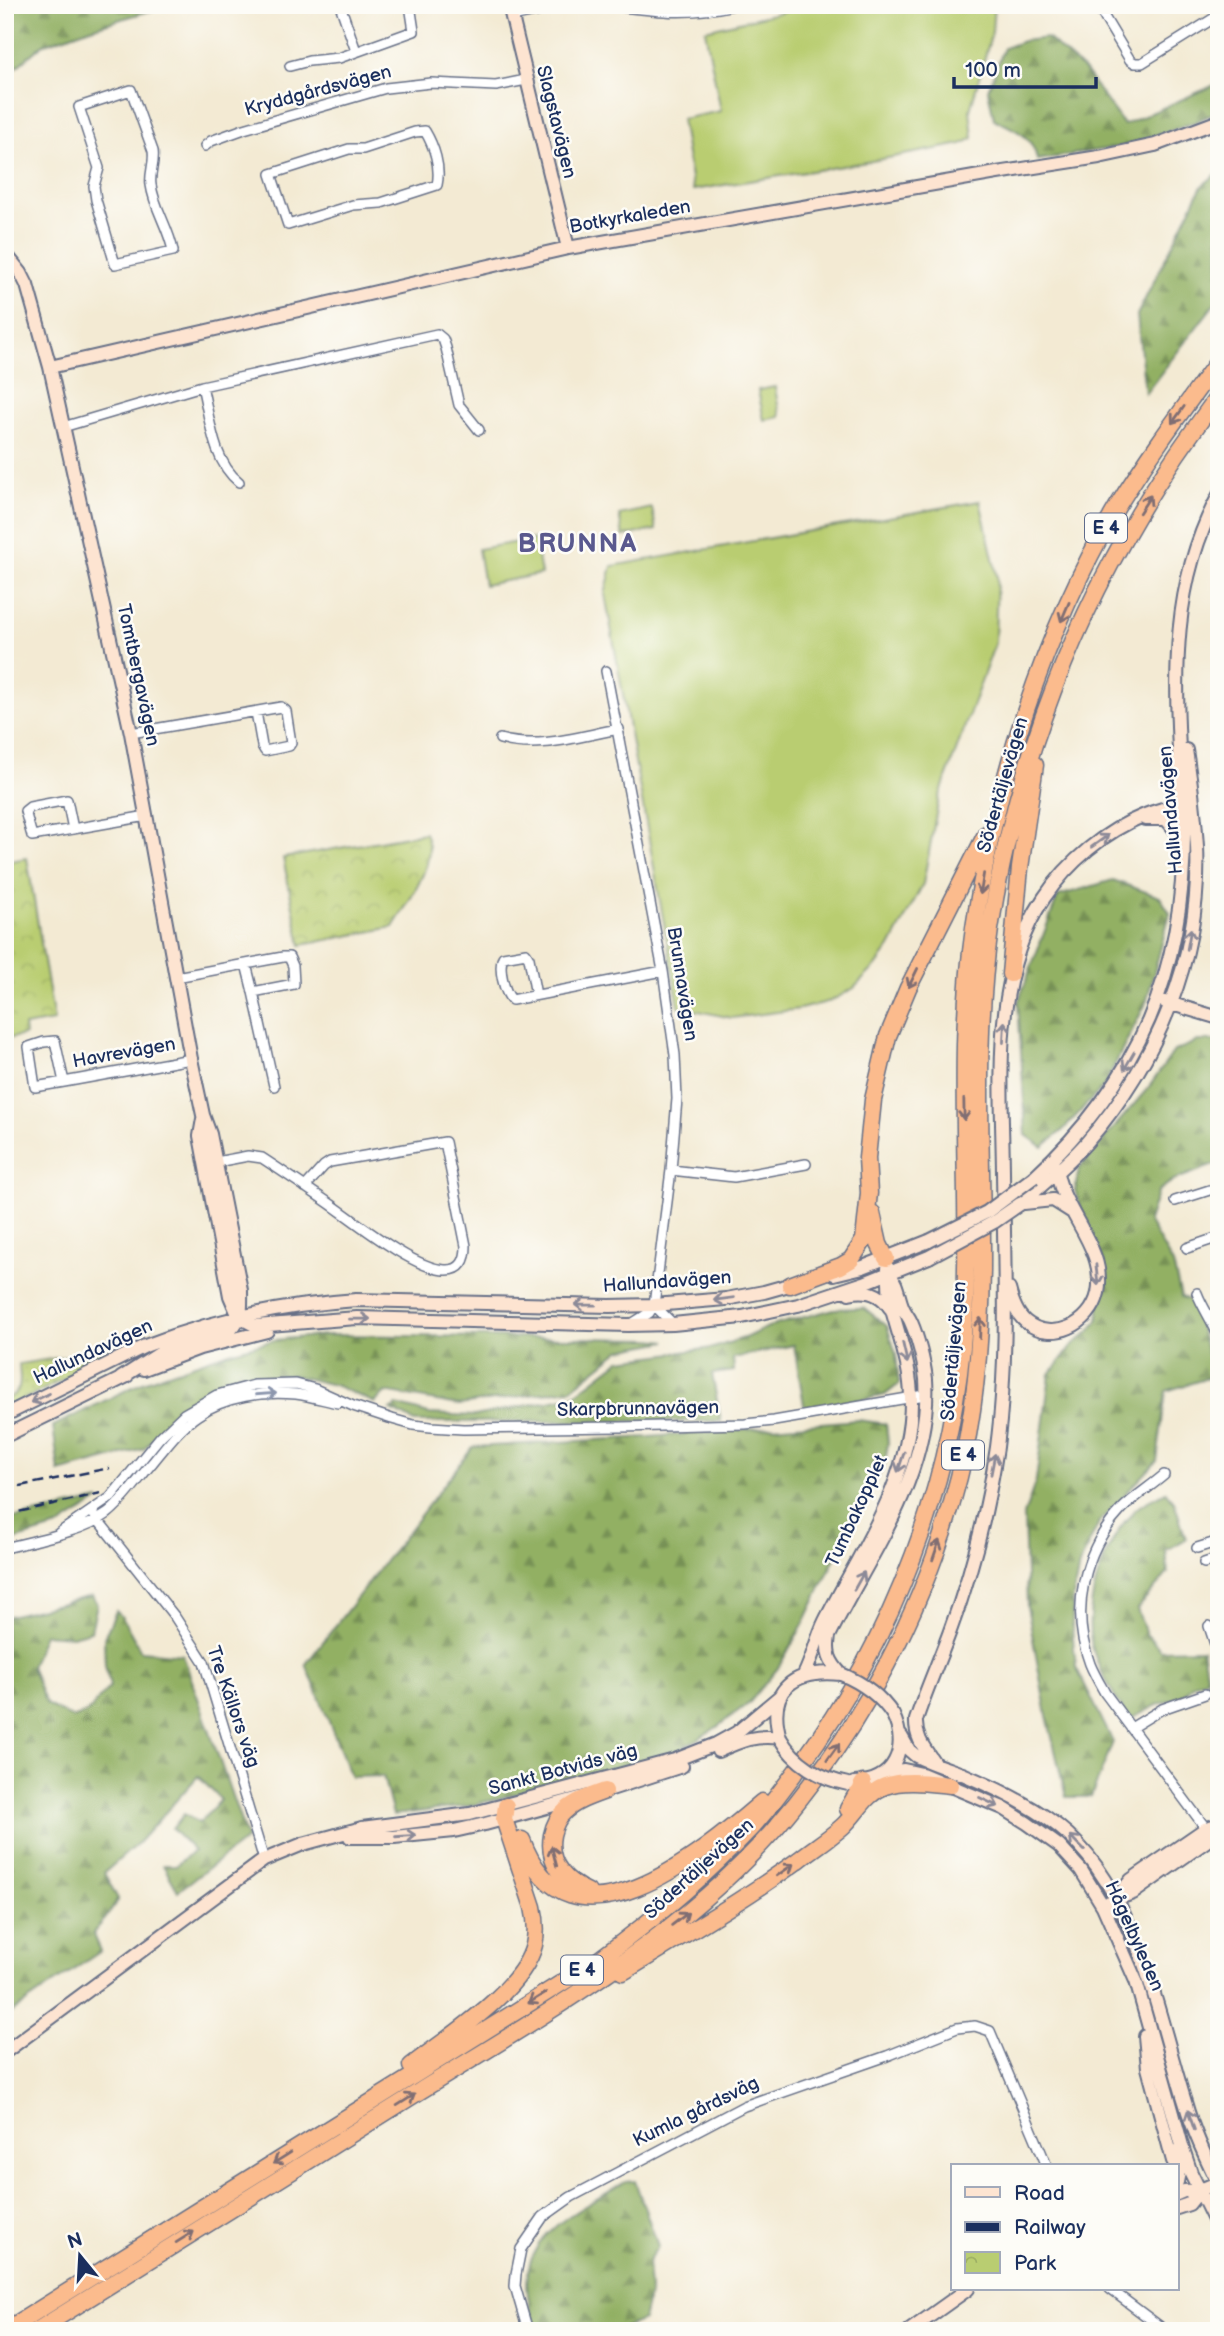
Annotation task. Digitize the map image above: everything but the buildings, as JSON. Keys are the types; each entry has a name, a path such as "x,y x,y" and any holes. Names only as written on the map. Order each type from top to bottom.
{"highway":[{"name":"Södertäljevägen","path":"995,817 1025,714 1079,580 1118,507 1173,422 1219,360"},
{"name":"Södertäljevägen","path":"36,2331 523,2028 611,1970 688,1913 774,1830 850,1728 888,1661 920,1596 946,1523 960,1472 973,1402 982,1268 978,1086 981,1018 1002,860 1019,790 1061,671 1093,600 1137,517 1219,395"},
{"path":"1010,974 1020,868 1043,720"},
{"path":"790,1285 829,1272 851,1259 860,1248 866,1231 869,1193 867,1158 873,1100 888,1036 908,988 995,817"},
{"name":"E 4","path":"5,2331 600,1959 703,1877 752,1827 791,1778 843,1703 883,1628 924,1530 941,1469 953,1410 964,1324 966,1276 963,1088 965,1018 974,931 995,817"},
{"path":"869,1193 879,1244 887,1266"},
{"path":"508,1813 532,1864 549,1884 585,1898 603,1897 633,1889 683,1863 723,1835 791,1778"},
{"path":"523,2028 583,1998 746,1897 843,1826 870,1795 887,1785 907,1782 950,1784"},
{"path":"823,1841 846,1812 855,1783"},
{"path":"603,1897 585,1891 562,1875 554,1862 551,1849 556,1823 563,1812 575,1803 605,1791"},
{"path":"340,2121 498,1998 518,1977 533,1947 536,1923 508,1813"}],"main road":[{"name":"Slagstavägen","path":"510,11 568,248"},
{"name":"Botkyrkaleden","path":"50,366 568,248 997,173 1099,158 1155,145 1219,121"},
{"name":"Tomtbergavägen","path":"5,253 27,285 50,366 131,733 191,1059 203,1115 210,1134 211,1163 239,1317"},
{"name":"Hallundavägen","path":"5,1415 145,1346 239,1317 322,1302 356,1300 610,1306 726,1299 863,1267 912,1264 984,1228 1020,1204 1086,1144 1134,1079 1172,1005 1184,966 1193,914 1197,847 1188,798 1178,698 1177,645 1187,577 1198,543 1219,495"},
{"name":"Hallundavägen","path":"239,1317 257,1326 357,1318 628,1325 673,1324 742,1317 801,1304 887,1266 987,1212 1034,1177 1077,1135 1116,1083 1137,1046 1158,999 1171,954 1188,798"},
{"path":"935,1763 915,1730 916,1720 968,1581 981,1531 997,1447 1003,1385 1002,1093 1004,1027 1010,974 1024,935 1045,896 1079,857 1143,815 1188,798"},
{"path":"1122,827 1153,818 1166,819 1178,832 1183,858"},
{"path":"1158,999 1219,1018"},
{"path":"1004,1272 1017,1311 1025,1321 1046,1331 1070,1328 1090,1311 1097,1296 1100,1275 1057,1173 1056,1167 1061,1152"},
{"path":"1020,1204 1053,1200 1073,1212"},
{"name":"Tumbakopplet","path":"804,1675 812,1660 823,1624 875,1525 897,1476 918,1395 926,1380 903,1280 905,1272 912,1264"},
{"name":"Tumbakopplet","path":"832,1670 827,1653 829,1636 896,1511 922,1435 918,1395 892,1312 887,1286 887,1266"},
{"name":"Tumbakopplet","path":"887,1266 911,1323"},
{"path":"801,1304 865,1291 882,1297 892,1312"},
{"path":"190,1330 223,1315 235,1293 261,1306 322,1302"},
{"name":"Hallundavägen","path":"5,1436 121,1378 165,1350 232,1328 239,1317"},
{"name":"Hallundavägen","path":"121,1378 200,1349 292,1325"},
{"path":"900,1732 893,1715 879,1696 868,1687 832,1670 795,1679 780,1696 775,1716 780,1738 807,1768 830,1779 855,1783 887,1772 898,1755 900,1732 928,1684"},
{"name":"Sankt Botvids väg","path":"508,1813 697,1752 736,1733 780,1696"},
{"name":"Hågelbyleden","path":"900,1732 909,1750 916,1756 998,1789 1056,1824 1086,1852 1100,1870 1116,1898 1146,1972 1196,2137 1218,2184"},
{"name":"Sankt Botvids väg","path":"5,2052 264,1860 303,1844 362,1828 508,1813 605,1791 686,1765 745,1739 768,1736 780,1738"},
{"name":"Hågelbyleden","path":"887,1772 904,1770 922,1774 1003,1808 1059,1846 1088,1880 1103,1906 1136,1981 1191,2173 1219,2230"},
{"path":"1103,1906 1116,1898 1131,1880 1214,1836 1219,1824"},
{"path":"1136,1981 1145,2036 1178,2157 1178,2177"},
{"path":"1145,2036 1148,2068 1172,2164"},
{"path":"1178,2194 1218,2184"},
{"path":"1178,2208 1189,2204 1200,2190"},
{"path":"909,2331 967,2290"}],"street":[{"path":"340,5 356,51"},
{"path":"290,66 339,58 414,31 410,5"},
{"path":"510,11 568,5"},
{"path":"607,5 705,12 734,5"},
{"path":"1097,5 1130,60 1138,64 1219,15"},
{"name":"Kryddgårdsvägen","path":"205,146 211,141 244,129 386,88 431,83 496,86 526,80"},
{"path":"131,90 159,160 150,184 173,251 115,264 96,200 94,186 99,168 79,107 131,90"},
{"path":"425,131 435,152 438,185 381,203 353,205 288,225 271,174 349,149 363,149 425,131"},
{"path":"63,427 202,386 437,334 443,339 459,405 479,430"},
{"path":"202,386 224,468 239,482"},
{"name":"Brunnavägen","path":"606,671 663,971 675,1055 677,1099 654,1305"},
{"path":"131,733 281,707 284,709 291,743 289,746 265,751 256,712"},
{"path":"500,738 532,744 618,729"},
{"path":"73,829 67,800 30,807 25,811 32,836 73,829 147,816"},
{"path":"536,995 526,953 503,957 500,964 507,996 512,1000 663,971"},
{"path":"176,976 289,957 295,984 253,992"},
{"path":"246,964 274,1086"},
{"name":"Havrevägen","path":"64,1082 55,1041 29,1047 35,1087 64,1082 191,1059"},
{"path":"211,1163 248,1156 262,1158 408,1256 443,1270 462,1265 466,1257 466,1245 445,1142 330,1162 305,1186"},
{"path":"671,1170 734,1177 806,1164"},
{"path":"1175,1201 1219,1186"},
{"path":"1187,1248 1219,1237"},
{"path":"1197,1293 1219,1338"},
{"path":"628,1325 644,1317 654,1305 673,1324"},
{"name":"Skarpbrunnavägen","path":"5,1548 82,1527 94,1516 117,1504 181,1429 198,1415 217,1405 247,1396 279,1393 298,1395 353,1406 413,1425 452,1428 723,1426 774,1421 918,1395"},
{"path":"1164,1475 1121,1511 1100,1539 1086,1572 1081,1600 1083,1640 1090,1665 1105,1693 1214,1836"},
{"name":"Tre Källors väg","path":"94,1516 176,1617 204,1662 264,1860"},
{"path":"1197,1548 1219,1541"},
{"path":"1204,1563 1219,1558"},
{"path":"1209,1626 1219,1656"},
{"path":"1130,1728 1162,1709 1205,1694"},
{"name":"Kumla gårdsväg","path":"528,2331 515,2286 521,2249 543,2217 570,2197 744,2106 887,2056 957,2028 975,2026 990,2031 1046,2164"},
{"path":"1111,2290 1166,2331"}],"green space":[{"path":"5,5 170,5 42,45 5,77"},
{"path":"811,5 994,5 992,32 970,110 973,138 962,144 861,163 693,190 681,119 721,111 705,30"},
{"path":"1047,38 1084,70 1124,125 1219,83 1219,111 1124,146 1037,160 1027,139 994,119 988,90 1004,48 1023,41"},
{"path":"1219,172 1219,298 1145,394 1137,315 1202,186"},
{"path":"775,387 780,417 764,420 758,390"},
{"path":"980,501 997,576 995,643 939,798 923,884 890,947 854,988 831,1001 800,1009 732,1018 679,1007 605,594 612,566"},
{"path":"652,508 656,530 623,536 619,515"},
{"path":"535,539 541,574 484,585 478,549"},
{"path":"425,833 429,850 425,869 416,890 393,927 301,945 283,858"},
{"path":"27,858 54,1021 24,1026 25,1035 5,1039 5,862"},
{"path":"1113,880 1160,897 1170,913 1146,1003 1104,1086 1063,1130 1043,1147 1026,1135 1018,1002 1058,896"},
{"path":"1198,1041 1219,1041 1219,1163 1174,1180 1158,1191 1148,1221 1173,1264 1181,1297 1192,1301 1214,1376 1166,1391 1157,1461 1099,1522 1079,1565 1073,1597 1072,1628 1076,1667 1113,1742 1091,1797 1066,1797 1047,1716 1027,1606 1024,1515 1036,1480 1050,1374 1071,1347 1092,1329 1098,1320 1104,1262 1089,1232 1075,1191 1079,1168 1149,1087 1174,1051"},
{"path":"864,1308 887,1326 896,1354 899,1384 885,1395 805,1411 794,1345 733,1358 734,1371 712,1374 721,1421 415,1422 391,1410 397,1405 429,1414 475,1416 573,1396 620,1360 713,1348 768,1327 834,1309"},
{"path":"325,1335 667,1341 620,1350 571,1389 459,1405 385,1392 375,1403 334,1385 292,1375 248,1378 187,1407 167,1423 144,1449 59,1472 53,1426 143,1382 226,1353 274,1340"},
{"path":"117,1350 5,1409 5,1400 20,1386 19,1364"},
{"path":"858,1420 886,1424 888,1443 885,1463 803,1625 778,1668 750,1702 717,1727 676,1752 469,1806 393,1815 383,1776 351,1777 306,1664 473,1447 649,1437"},
{"path":"1166,1492 1174,1501 1186,1539 1166,1550 1168,1573 1137,1609 1146,1634 1161,1650 1202,1649 1207,1679 1193,1684 1182,1696 1129,1720 1105,1679 1094,1653 1090,1637 1092,1600 1103,1562 1120,1528 1138,1508"},
{"path":"100,1500 58,1527 5,1543 5,1520"},
{"path":"92,1596 97,1604 91,1631 72,1636 44,1634 31,1667 46,1704 72,1718 87,1713 110,1686 105,1665 104,1638 116,1611 141,1651 183,1655 247,1839 178,1891 163,1865 176,1865 194,1851 172,1829 184,1814 199,1823 221,1800 198,1776 138,1843 104,1873 118,1899 93,1933 101,1951 5,2017 5,1617"},
{"path":"635,2181 658,2246 648,2262 650,2290 643,2320 615,2331 537,2331 529,2300 528,2275 533,2255 544,2238 559,2223 579,2210 625,2182"}],"railway":[{"path":"5,1489 110,1468"},
{"path":"5,1515 101,1493"}],"district":[{"name":"BRUNNA","path":"578,544"}]}
